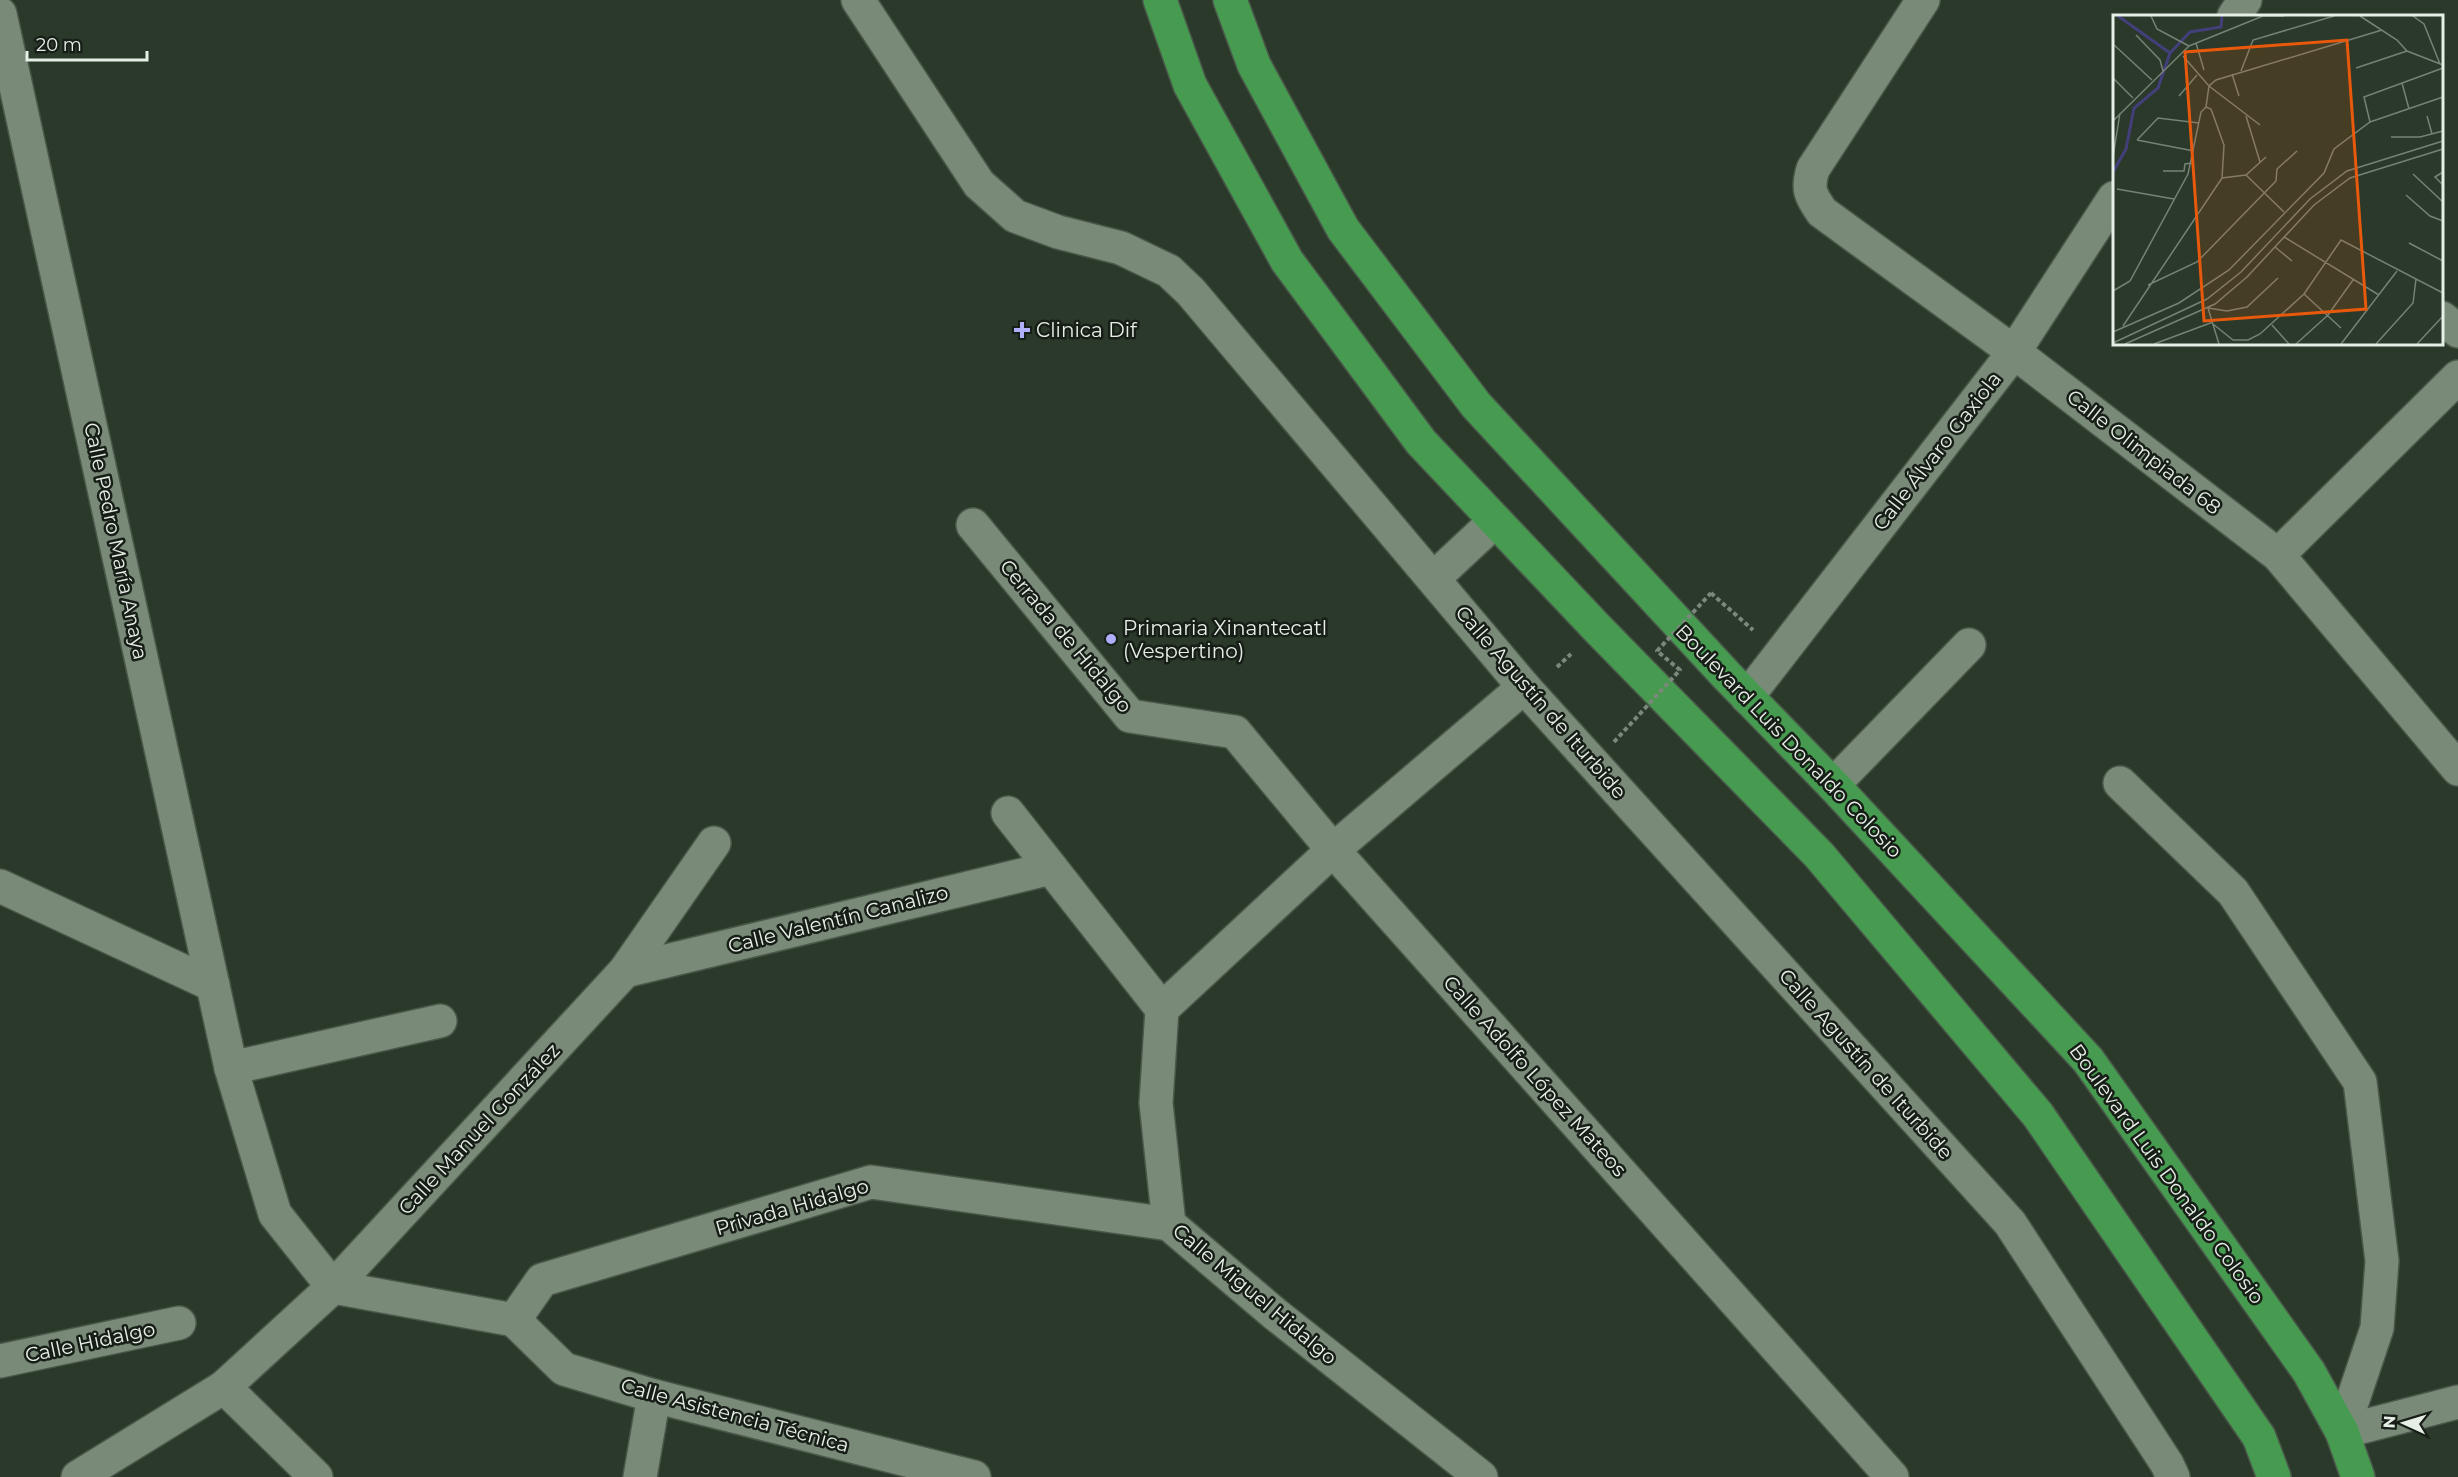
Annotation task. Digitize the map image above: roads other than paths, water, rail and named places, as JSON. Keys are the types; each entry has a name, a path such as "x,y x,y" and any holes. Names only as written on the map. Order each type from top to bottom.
{"highway":[{"path":"1160,0 1190,85 1287,261 1421,442 1597,628 1819,855 2038,1115 2259,1437 2274,1477"},
{"name":"Boulevard Luis Donaldo Colosio","path":"1230,0 1254,65 1343,229 1476,405 2088,1060 2309,1372 2342,1432 2358,1477"}],"street":[{"name":"Calle Agustín de Iturbide","path":"858,0 979,184 1015,216 1058,232 1121,248 1169,271 1191,292 1524,687 2010,1223 2167,1464 2173,1477"},
{"name":"Calle Olimpiada 68","path":"1923,0 1813,169 1809,185 1812,198 1822,212 2014,351 2278,555 2458,769"},
{"path":"2235,15 2245,0"},
{"name":"Calle Pedro María Anaya","path":"0,14 231,1068 275,1214 333,1287"},
{"name":"Calle Álvaro Gaxiola","path":"1747,697 2014,351 2113,201"},
{"path":"2443,319 2458,332"},
{"path":"2278,555 2458,377"},
{"path":"1434,578 1495,521"},
{"name":"Cerrada de Hidalgo","path":"973,525 1130,716 1235,732 1333,850"},
{"path":"1833,785 1969,645"},
{"path":"1008,813 1162,1009 1333,850 1524,687"},
{"path":"2120,783 2234,892 2360,1082 2382,1261 2377,1328 2342,1432"},
{"name":"Calle Manuel González","path":"78,1477 224,1387 333,1287 626,970 714,843"},
{"name":"Calle Adolfo López Mateos","path":"1333,850 1892,1477"},
{"name":"Calle Valentín Canalizo","path":"626,970 1051,868"},
{"path":"0,886 213,985"},
{"name":"Calle Miguel Hidalgo","path":"1162,1009 1156,1103 1169,1224 1275,1314 1481,1477"},
{"path":"231,1068 440,1022"},
{"name":"Privada Hidalgo","path":"514,1320 542,1280 871,1182 1169,1224"},
{"path":"333,1287 514,1320"},
{"name":"Calle Asistencia Técnica","path":"514,1320 564,1369 911,1469 974,1477"},
{"name":"Calle Hidalgo","path":"0,1361 179,1323"},
{"path":"224,1387 316,1477"},
{"path":"640,1477 654,1396"},
{"path":"2342,1432 2458,1402"}],"place":[{"name":"Clinica Dif","path":"1022,330"},
{"name":"Primaria Xinantecatl (Vespertino)","path":"1111,639"}]}
